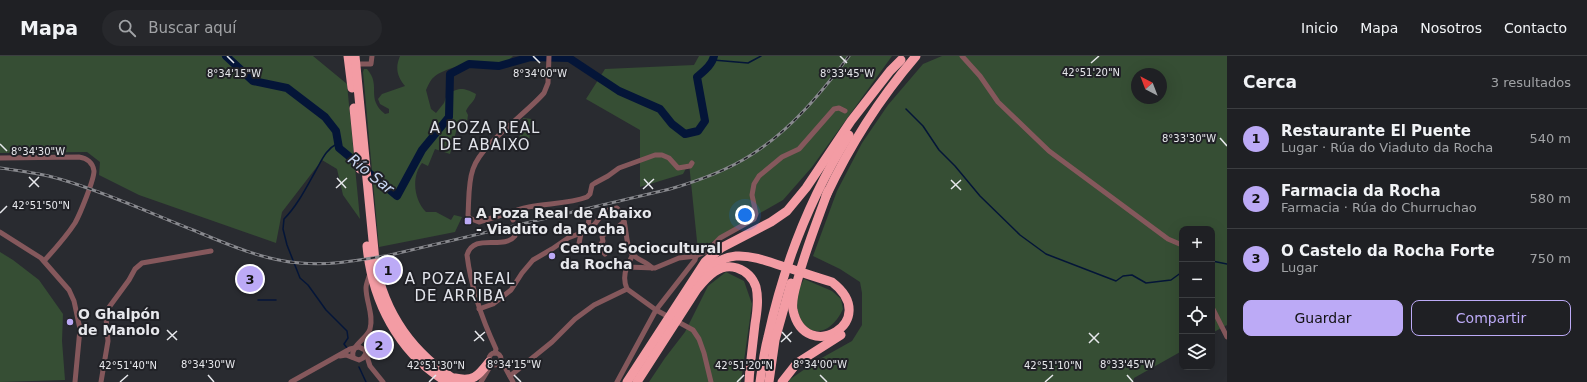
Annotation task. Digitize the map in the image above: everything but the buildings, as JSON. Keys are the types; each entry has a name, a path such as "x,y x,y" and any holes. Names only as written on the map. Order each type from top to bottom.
{"highway":[{"path":"345,56 355,84"},
{"path":"348,56 350,72"},
{"path":"760,382 768,337 788,290 803,241 853,144 890,88 916,56"},
{"path":"769,382 775,340 788,290 817,194 845,141 902,58"},
{"path":"627,382 705,262 721,248 771,222 788,211 806,188 851,121 902,58"},
{"path":"356,60 355,84 372,262 387,304 399,326 422,354 448,379 471,380 479,375 490,363"},
{"path":"699,271 723,254 741,250 758,252 834,279 850,292 854,305 854,314 848,328 842,335 797,363 782,382"},
{"path":"637,382 702,277 714,264 722,260 742,255 756,257 832,282 840,289 847,300 849,310 848,317 838,331 829,336 810,335 799,325 793,310 788,290"},
{"path":"372,262 370,273 380,302 392,327 411,353 448,379 459,382"},
{"path":"680,313 702,282 718,269 726,266 732,266 746,272 752,279 757,294 749,382"}],"street":[{"path":"356,60 371,64 372,56"},
{"path":"549,56 547,86 544,93 485,150 475,164 472,173 468,215 470,219 479,222 504,213 587,197 590,194 592,185 595,182 620,168 646,159 655,154 669,158 678,168 690,166 692,164"},
{"path":"962,56 980,76 998,102 1052,154 1168,239 1179,244"},
{"path":"627,267 652,268 679,258 696,256 708,251 720,238 754,219 756,214 752,195 754,184 759,176 782,157 799,149 834,109 839,108 845,111"},
{"path":"0,158 84,158 92,164 94,171 75,223 44,261"},
{"path":"479,309 493,304 508,293 533,260 568,238 581,233 588,227 594,225 605,211 617,208 620,211 624,222 628,246 632,256 652,268"},
{"path":"510,213 513,220"},
{"path":"588,227 589,218 592,215"},
{"path":"605,254 599,247 603,241 602,237 604,234 612,232 624,222"},
{"path":"495,353 496,349 479,309 470,272 468,253 472,247 478,243 511,240 514,236 515,228"},
{"path":"0,232 44,261 66,286 74,301 80,334 76,360 75,382"},
{"path":"578,250 581,233"},
{"path":"101,382 108,341 106,318 107,310 138,265 152,261 211,251"},
{"path":"632,256 625,273 625,285 627,289 656,310 693,330 699,339 710,382"},
{"path":"617,382 656,310 695,260 696,256"},
{"path":"353,357 353,351 366,335 370,327 370,314 366,288 370,273"},
{"path":"510,376 552,342 575,319 594,305 627,289"},
{"path":"1215,313 1227,337"},
{"path":"334,359 350,348 357,347 363,349 370,366 383,382"},
{"path":"495,353 499,354 513,382"},
{"path":"481,382 490,363 490,355 495,353"},
{"path":"291,382 344,355 353,357 356,360 360,360 370,366"},
{"path":"360,360 365,355"},
{"path":"490,363 498,364 501,360"}],"green space":[{"path":"0,56 313,56 347,84 360,219 343,195 337,169 322,160 282,212 276,243 139,195 99,175 100,162 87,152 0,153"},
{"path":"400,56 513,56 501,64 473,63 449,69 433,78 426,90 431,109 436,113 444,103 447,94 455,90 467,90 476,94 466,111 468,115 467,122 457,128 450,154 435,149 428,166 422,163 416,175 415,181 415,188 419,201 426,212 436,212 451,220 454,215 462,217 455,232 379,247 363,72 364,69 367,69 371,75 374,97 379,108 385,114 389,113 389,109 380,104 378,99 382,94 405,86 400,79 397,68"},
{"path":"699,56 892,56 812,167 783,200 730,230 698,251 689,163 683,174 640,187 640,130 586,99 605,69 694,65"},
{"path":"942,56 1227,56 1227,325 1215,331 1215,226 1179,226 1179,353 1134,378 1133,382 789,382 789,380 818,360 852,341 862,325 862,293 860,282 840,269 813,256 837,191 862,143 888,105 923,64"},
{"path":"523,118 532,119 529,141 519,140"},
{"path":"0,252 39,280 63,314 62,341 65,380 0,382"},
{"path":"726,272 744,281 752,304 741,382 649,382 685,332 708,286"},
{"path":"804,279 832,291 841,299 843,309 835,321 827,328 819,331 811,330 804,324 799,316 797,306 798,293"}],"waterway":[{"name":"Río Sar","path":"226,56 253,81 287,88 325,117 336,131 339,148 397,196 422,150 449,117 450,74 469,64 499,66 531,57 569,58 619,91 660,109 672,124 685,134 698,131 705,121 697,77 710,65 714,56"},
{"path":"713,60 748,63 761,56"},
{"path":"906,109 923,126 939,150 955,166 980,196 1020,235 1046,254 1116,281 1123,276 1132,275 1146,283 1171,280 1179,274"},
{"path":"338,143 324,156 301,197 284,219 283,229 287,245 300,278 308,285 326,310 347,331 348,338 344,344 347,348"},
{"path":"1215,262 1227,264"},
{"path":"258,300 276,300"},
{"path":"359,367 366,382"}],"railway":[{"path":"0,168 32,172 79,185 232,246 272,259 311,264 356,261 390,255 670,189 712,175 751,155 779,134 828,84 849,56"}],"place":[{"name":"A Poza Real de Abaixo - Viaduto da Rocha","path":"468,221"},
{"name":"Centro Sociocultural da Rocha","path":"552,256"},
{"name":"Restaurante El Puente","path":"388,270"},
{"name":"O Castelo da Rocha Forte","path":"250,279"},
{"name":"O Ghalpón de Manolo","path":"70,322"},
{"name":"Farmacia da Rocha","path":"379,345"}],"district":[{"name":"A POZA REAL DE ABAIXO","path":"485,136"},
{"name":"A POZA REAL DE ARRIBA","path":"460,288"}]}
